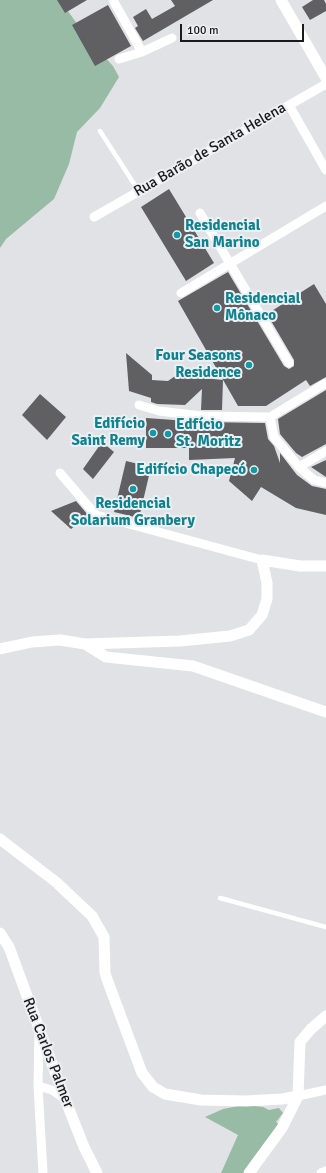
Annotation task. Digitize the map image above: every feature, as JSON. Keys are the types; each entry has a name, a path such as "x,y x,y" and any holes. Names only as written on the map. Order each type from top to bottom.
{"street":[{"path":"113,0 142,52"},
{"path":"281,0 326,78"},
{"path":"119,59 142,52 172,38"},
{"name":"Rua Barão de Santa Helena","path":"94,217 138,190 177,171 326,84"},
{"path":"289,105 326,170"},
{"path":"182,293 326,206"},
{"path":"200,213 289,363"},
{"path":"139,405 159,411 202,416 270,417 326,383"},
{"path":"270,417 274,437 299,467 314,480 326,483"},
{"path":"299,467 326,451"},
{"path":"60,473 96,515 262,560 300,566 326,566"},
{"path":"0,649 32,642 53,640 85,644 201,640 230,636 249,630 262,615 267,599 267,583 262,560"},
{"path":"85,644 93,651 106,657 193,666 326,712"},
{"path":"0,840 56,882 92,916 104,937 105,973 108,982 142,1072 153,1087 165,1094 201,1100 246,1101 298,1096 326,1090"},
{"name":"Rua Carlos Palmer","path":"0,933 9,947 65,1099 84,1147 97,1173"},
{"path":"249,1173 282,1128 298,1096 300,1042 326,1016"},
{"path":"39,1030 38,1086 43,1173"},
{"path":"38,1086 52,1090 65,1099"},
{"path":"276,1099 284,1107 288,1116"},
{"path":"321,1173 326,1171"}],"lane":[{"path":"100,131 138,190"},
{"path":"220,898 326,927"}],"green space":[{"path":"0,0 60,0 88,39 113,66 119,77 100,108 77,132 69,164 54,199 6,239 0,248"},
{"path":"244,1105 263,1107 269,1110 279,1108 283,1113 276,1122 280,1125 244,1173 221,1173 238,1135 205,1117 223,1109"}],"building":[{"path":"57,0 87,0 65,13"},
{"path":"171,0 213,0 143,41 135,28 138,26 133,17 146,9 152,19 175,6"},
{"path":"313,0 324,0 326,4 326,11 310,20 302,7"},
{"path":"108,5 131,46 95,66 72,25"},
{"name":"Residencial San Marino","path":"169,189 214,263 186,281 141,207"},
{"path":"228,272 284,366 289,369 294,366 294,360 267,314 314,284 326,304 326,377 310,386 306,380 266,406 238,406 178,301"},
{"path":"126,353 152,375 152,380 168,381 188,367 194,377 223,380 222,410 201,410 202,389 185,405 157,404 151,402 151,398 129,391"},
{"path":"326,390 326,444 302,457 296,453 280,434 278,419"},
{"path":"40,394 66,417 47,440 22,415"},
{"path":"146,418 202,422 265,423 268,439 274,446 280,463 280,453 297,475 312,486 326,489 326,515 296,508 261,487 252,501 229,481 235,458 189,460 189,448 146,448"},
{"path":"102,442 114,452 93,479 83,469"},
{"path":"326,460 326,477 311,467"},
{"name":"Residencial Solarium Granbery","path":"126,461 151,467 139,518 114,512"},
{"path":"76,501 88,515 71,529 51,511"}],"place":[{"name":"Residencial San Marino","path":"177,235"},
{"name":"Residencial Mônaco","path":"217,308"},
{"name":"Four Seasons Residence","path":"249,365"},
{"name":"Edifício Saint Remy","path":"153,433"},
{"name":"Edfício St. Moritz","path":"168,434"},
{"name":"Edifício Chapecó","path":"254,470"},
{"name":"Residencial Solarium Granbery","path":"133,489"}]}
